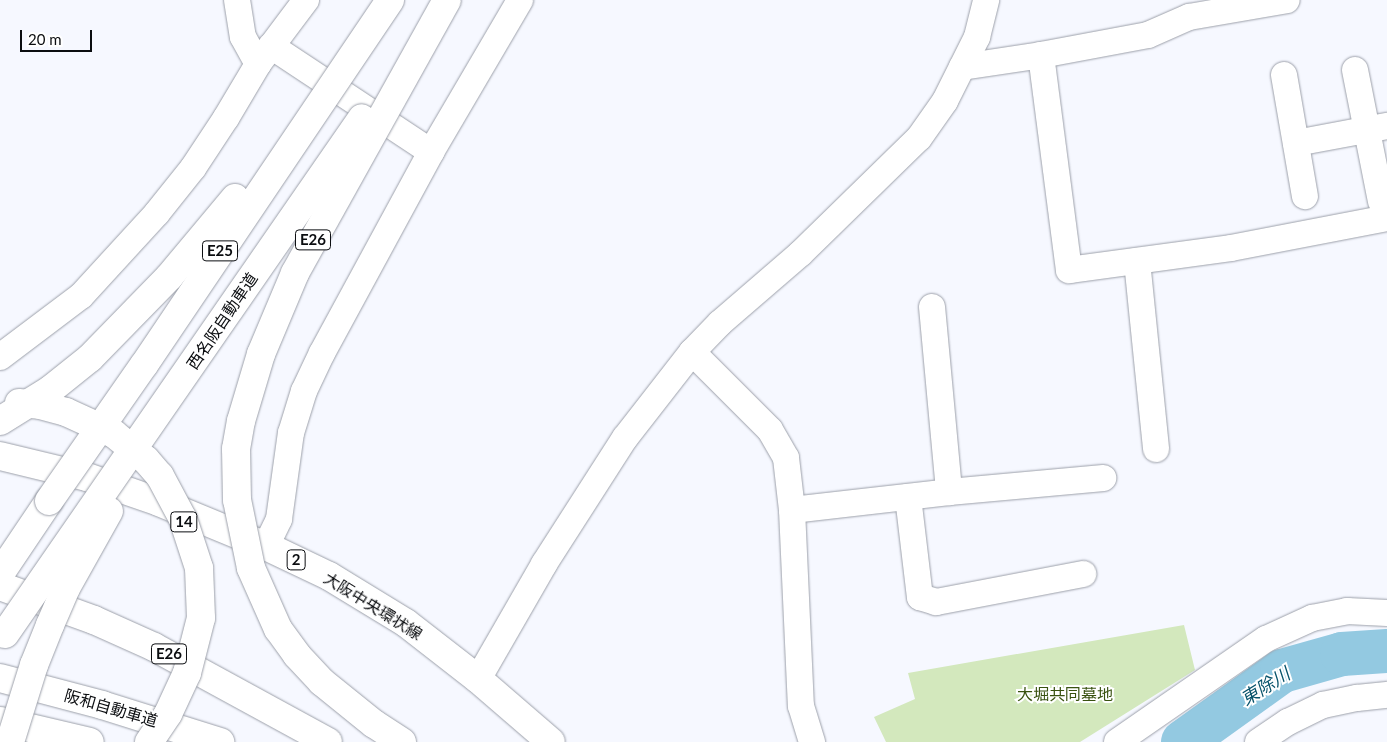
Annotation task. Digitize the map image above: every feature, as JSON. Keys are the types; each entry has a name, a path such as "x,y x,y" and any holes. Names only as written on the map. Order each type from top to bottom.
{"main road":[{"name":"E25","path":"0,421 50,390 90,358 170,277 212,227 385,0"},
{"name":"E25","path":"0,574 144,365 390,0"},
{"name":"西名阪自動車道","path":"0,642 446,0"},
{"name":"E26","path":"402,742 374,724 322,682 297,656 278,629 251,568 236,500 236,449 241,421 259,361 295,273 446,0"},
{"path":"10,742 34,665 66,588 188,370"},
{"name":"14","path":"0,402 40,405 66,412 114,434 146,460 160,476 183,519 199,568 201,618 188,672 168,714 149,742"},
{"name":"大阪中央環状線","path":"0,456 87,477 159,502 266,546 329,576 406,624 478,679 551,742"},
{"name":"E25","path":"0,558 49,501"},
{"name":"E26","path":"0,586 94,620 154,647 328,742"},
{"name":"阪和自動車道","path":"0,678 110,707 220,742"},
{"path":"0,722 90,742"}],"street":[{"path":"237,0 243,37 264,55 431,152"},
{"path":"0,357 81,296 121,255 193,168 264,55 306,0"},
{"path":"266,546 279,519 291,433 304,391 326,344 431,152 520,0"},
{"path":"478,679 544,564 625,438 692,352 720,323 800,254 919,138 945,101 978,37 986,0"},
{"path":"962,67 1041,56 1148,35 1189,17 1279,1"},
{"path":"1041,56 1069,270 1231,248 1384,209 1377,128 1355,70"},
{"path":"1284,75 1305,196"},
{"path":"1296,143 1377,128"},
{"path":"1137,261 1156,448"},
{"path":"932,307 949,492"},
{"path":"692,352 770,430 786,458 792,510 801,706 812,742"},
{"path":"792,510 949,492 1103,478"},
{"path":"908,497 920,597 936,602 1083,574"},
{"path":"1117,742 1266,639 1312,618 1347,611 1387,613"},
{"path":"1258,742 1288,722 1323,705 1357,698 1387,695"}],"green space":[{"name":"大堀共同墓地","path":"1184,625 1195,670 1080,742 886,742 874,717 915,699 908,673"}],"waterway":[{"name":"東除川","path":"1183,742 1282,671 1342,654 1387,651"}]}
